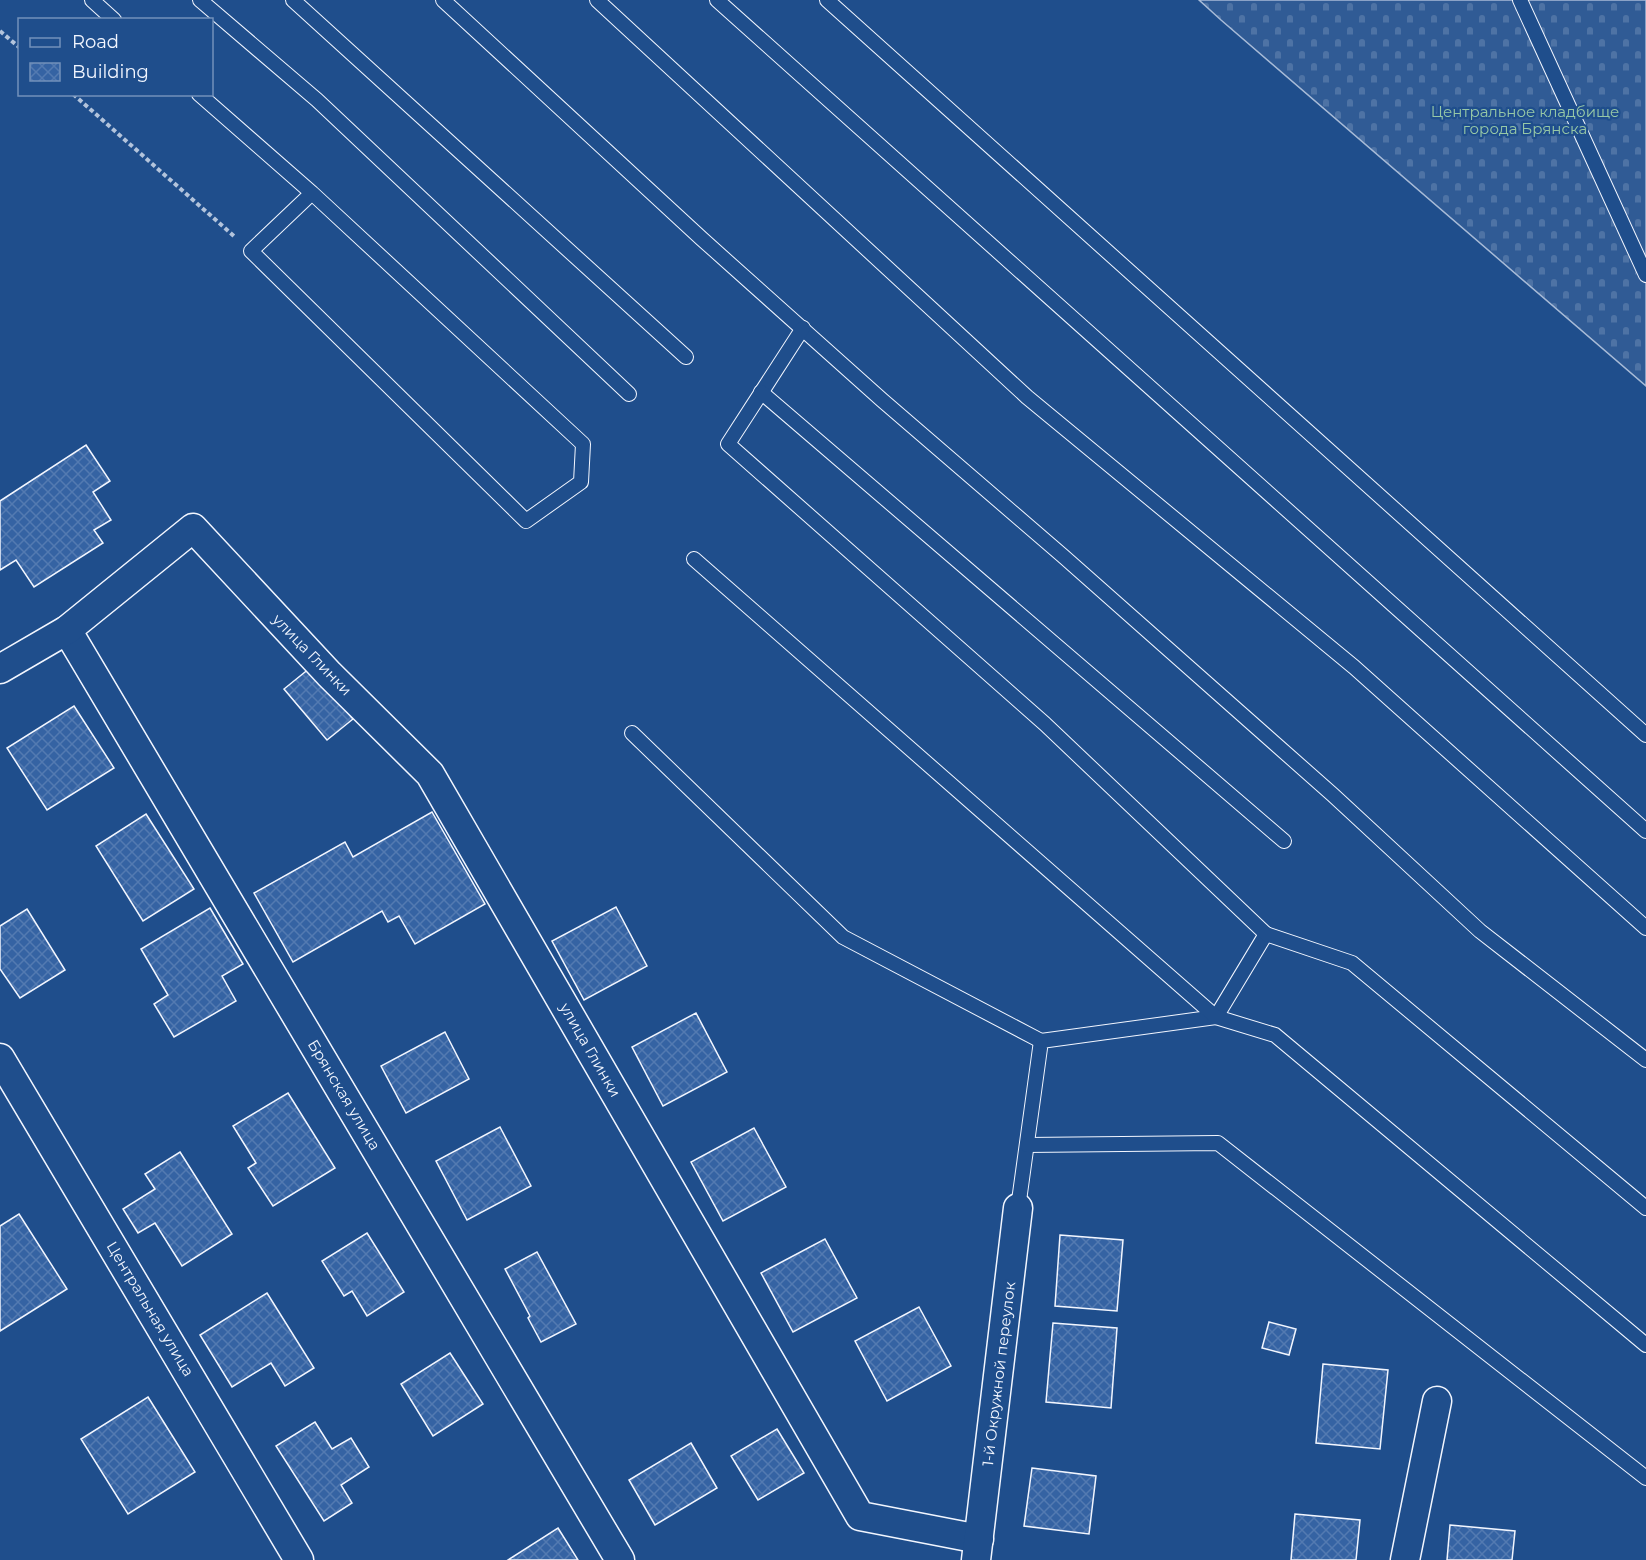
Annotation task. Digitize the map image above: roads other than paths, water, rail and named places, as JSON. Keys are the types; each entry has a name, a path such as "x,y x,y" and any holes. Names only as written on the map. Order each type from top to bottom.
{"street":[{"name":"улица Глинки","path":"67,630 193,528 329,674 430,774 860,1516 978,1549"},
{"path":"0,669 67,630"},
{"name":"Брянская улица","path":"67,630 620,1560"},
{"name":"Центральная улица","path":"0,1058 299,1560"},
{"name":"1-й Окружной переулок","path":"978,1549 1018,1208"},
{"path":"1405,1560 1437,1401"}],"lane":[{"path":"92,0 112,18"},
{"path":"200,0 317,100 629,394"},
{"path":"293,0 686,357"},
{"path":"443,0 702,239 1333,795 1480,931 1646,1060"},
{"path":"597,0 1027,397 1354,667 1646,928"},
{"path":"717,0 1646,831"},
{"path":"827,0 1646,735"},
{"path":"1521,0 1646,276"},
{"path":"201,96 312,193 583,444 581,482 526,521 251,251 312,193"},
{"path":"803,328 728,444 1045,724 1266,934 1352,963 1646,1208"},
{"path":"761,392 1284,841"},
{"path":"694,559 1216,1017 1275,1035 1646,1345"},
{"path":"632,733 843,937 1041,1041 1216,1017"},
{"path":"1216,1017 1266,934"},
{"path":"1018,1208 1041,1041"},
{"path":"1027,1145 1218,1143 1646,1478"}],"park label":[{"name":"Центральное кладбище города Брянска","path":"1525,120"}]}
